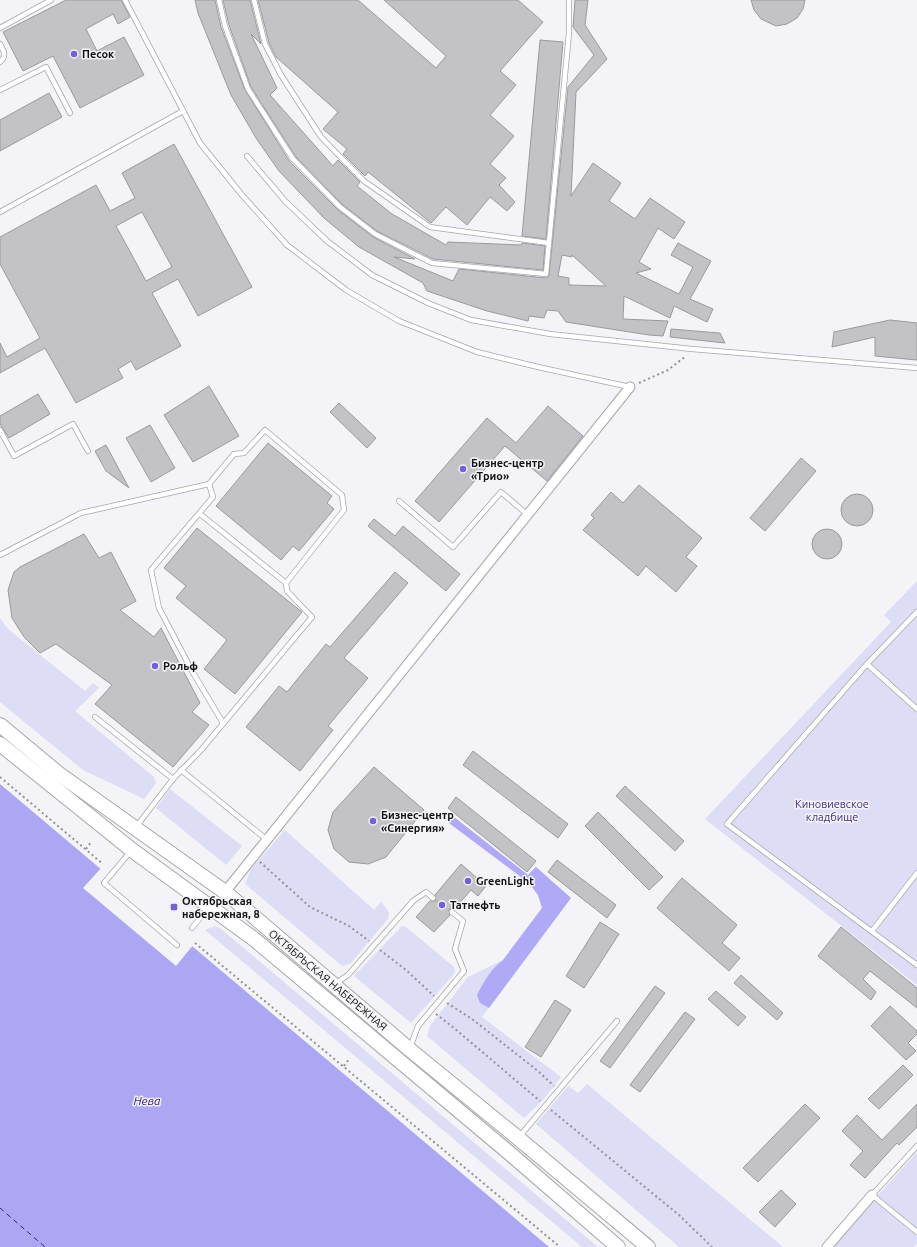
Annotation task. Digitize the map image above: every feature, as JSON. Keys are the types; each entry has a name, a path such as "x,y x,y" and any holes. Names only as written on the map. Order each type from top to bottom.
{"main road":[{"name":"ОКТЯБРЬСКАЯ НАБЕРЕЖНАЯ","path":"0,725 59,774 225,892 409,1049 648,1247"},
{"name":"ОКТЯБРЬСКАЯ НАБЕРЕЖНАЯ","path":"0,744 132,850 254,938 507,1151 618,1247"}],"street":[{"path":"225,892 630,387"},
{"path":"827,1247 872,1195"}],"lane":[{"path":"0,28 51,0"},
{"path":"126,0 200,143 242,195 287,245 346,290 399,321 477,352 630,387"},
{"path":"219,0 225,26 248,89 293,160 340,207 375,234 432,263 546,274 569,33 569,0"},
{"path":"254,0 265,44 282,75 321,137 364,181 430,227 549,243"},
{"path":"0,44 4,53 4,58 0,62"},
{"path":"0,90 46,67 70,112"},
{"path":"0,212 183,111"},
{"path":"247,156 285,201 326,241 372,275 428,303 471,320 550,334 692,349 917,368"},
{"path":"0,430 14,456 72,424 88,451"},
{"path":"0,555 81,512 209,484 234,454 244,453 265,430 342,495 344,510 286,583"},
{"path":"209,484 213,497 200,514 150,570 159,608 192,671 223,723"},
{"path":"399,501 453,547 502,492 528,516"},
{"path":"135,829 173,779 223,723 312,617 287,591 286,583 200,514"},
{"path":"917,612 867,664 727,824 917,965"},
{"path":"867,664 917,709"},
{"path":"95,716 173,779"},
{"path":"181,770 266,839"},
{"path":"132,850 104,883 177,945"},
{"path":"872,932 917,873"},
{"path":"333,985 348,974 413,901 426,892 433,898"},
{"path":"192,928 209,907"},
{"path":"409,1049 418,1026 438,1000 464,971 455,949 463,922 452,912"},
{"path":"518,1138 617,1021"},
{"path":"917,1146 872,1195 917,1232"}],"path":[{"path":"630,387 668,370 686,357 692,349"},
{"path":"0,777 102,864"},
{"path":"86,850 91,842"},
{"path":"253,856 310,907 349,926 406,970 438,1000 452,1005 472,1019 538,1071 559,1091"},
{"path":"195,943 560,1247"},
{"path":"430,1010 454,1028 679,1215 712,1247"},
{"path":"343,1066 349,1059"}],"green space":[{"name":"Киновиевское кладбище","path":"917,581 917,985 705,819 891,622 884,615"},
{"path":"0,618 8,629 85,691 93,683 99,688 75,711 154,777 156,783 144,799 83,770 0,702"},
{"path":"170,789 242,846 226,865 156,808"},
{"path":"454,817 528,875 536,867 571,898 482,1017 561,1077 544,1099 524,1118 427,1036 430,1026 468,977 503,960 542,908 538,895 529,883 449,823"},
{"path":"285,830 374,910 381,902 389,912 388,919 350,964 342,966 245,884 251,869"},
{"path":"215,926 220,928 598,1247 582,1247 205,930"},
{"path":"402,926 406,927 454,967 455,973 411,1023 354,976"},
{"path":"587,1084 783,1247 679,1247 536,1124 568,1086 578,1093"},
{"path":"917,1152 917,1243 914,1247 831,1247"}],"shaded area":[{"path":"454,817 528,875 536,867 571,898 489,1008 480,1003 477,995 491,971 503,960 542,908 538,895 529,883 449,823"}],"water":[{"name":"Нева","path":"0,784 549,1247 0,1247"}],"pier":[{"path":"102,867 194,944 176,966 83,888"}],"building":[{"name":"Песок","path":"66,0 121,0 130,17 118,24 113,14 86,29 97,51 124,37 144,75 80,108 53,56 23,71 3,32"},
{"path":"195,0 215,0 221,27 245,90 290,162 338,210 373,237 415,259 394,257 453,281 459,269 546,278 549,276 568,87 594,55 573,27 575,0 588,0 585,25 607,59 576,92 571,196 593,163 621,183 609,201 635,219 650,198 685,222 674,239 658,228 639,262 651,269 636,273 679,294 693,267 671,255 678,243 711,261 690,299 713,309 707,322 674,306 670,318 624,296 623,319 668,321 663,336 649,335 566,322 558,311 547,310 544,318 529,316 528,321 487,311 427,291 423,283 359,247 324,218 279,171 256,138 231,95 198,13","holes":["562,255 572,257 572,255 606,286 569,285 569,278 558,276"]},
{"path":"223,0 250,0 261,44 251,34 277,88 270,95 333,166 338,160 360,182 357,186 392,214 446,245 448,242 521,245 522,243 545,246 543,270 433,259 377,231 342,204 296,157 251,87 229,25"},
{"path":"258,0 358,0 436,68 446,56 384,0 518,0 543,22 500,71 516,85 490,115 514,136 490,164 506,178 499,185 515,202 507,211 490,197 467,225 446,207 431,223 368,172 365,176 343,154 347,149 323,129 338,112 276,57 269,43"},
{"path":"751,0 805,0 803,9 797,18 787,24 776,26 761,19 754,10"},
{"path":"540,40 563,42 546,239 522,236"},
{"path":"49,93 62,117 0,151 0,120"},
{"path":"174,144 252,287 198,316 178,279 152,293 181,346 136,370 131,361 118,369 123,378 76,403 45,348 0,373 0,343 7,357 40,338 0,264 0,237 96,185 110,211 135,198 122,173","holes":["142,212 172,267 146,281 116,226"]},
{"path":"890,320 917,323 917,360 875,356 875,337 832,347 834,332"},
{"path":"671,329 720,333 725,343 670,337"},
{"path":"209,386 239,436 193,462 164,415"},
{"path":"38,394 50,414 9,438 0,424 0,416"},
{"path":"339,403 376,438 367,448 330,412"},
{"path":"548,406 583,436 547,481 505,446 439,522 415,501 487,418 516,443"},
{"path":"150,425 175,468 151,482 126,438"},
{"path":"268,443 332,496 327,503 334,509 299,551 293,546 281,560 216,506"},
{"path":"106,445 129,488 106,471 95,451"},
{"path":"801,458 816,471 765,531 750,518"},
{"path":"639,485 702,538 686,557 697,566 676,592 646,566 638,576 583,530 594,518 591,515 611,492 623,503"},
{"path":"857,494 866,497 870,501 873,510 870,519 866,523 857,526 848,523 844,519 841,510 844,501 848,497"},
{"path":"374,519 395,536 403,526 460,574 446,591 368,526"},
{"path":"197,528 302,612 235,694 204,669 227,640 176,598 186,586 164,568"},
{"path":"827,529 837,534 842,544 837,554 827,559 817,554 812,544 817,534"},
{"path":"84,534 99,558 111,552 136,601 120,610 154,637 161,628 200,703 192,712 209,725 173,767 95,704 112,685 56,644 40,653 24,637 12,618 8,590 14,572 20,567"},
{"path":"395,572 408,583 344,658 368,678 328,726 333,730 300,771 246,727 279,686 287,692 326,644 330,647"},
{"path":"473,751 568,824 558,838 463,765"},
{"name":"Бизнес-центр «Синергия»","path":"374,767 424,810 386,857 368,864 349,862 334,849 328,830 333,812"},
{"path":"625,786 684,841 675,851 616,796"},
{"path":"456,797 536,861 527,872 448,808"},
{"path":"598,812 663,877 649,890 585,826"},
{"path":"557,860 616,905 607,918 548,872"},
{"name":"Татнефть","path":"461,864 486,886 478,896 471,890 454,909 449,909 450,915 434,932 416,917 430,901 436,901 435,895"},
{"path":"682,878 737,925 722,943 740,958 729,971 657,908"},
{"path":"600,922 619,934 584,988 566,976"},
{"path":"841,927 917,988 917,1008 870,971 863,979 876,992 871,1000 818,956"},
{"path":"741,975 783,1013 777,1020 734,983"},
{"path":"655,986 665,993 610,1068 600,1061"},
{"path":"716,991 746,1017 738,1026 708,999"},
{"path":"555,1000 571,1010 541,1057 525,1047"},
{"path":"890,1006 917,1031 917,1034 908,1043 916,1051 906,1060 871,1026"},
{"path":"685,1012 695,1019 640,1092 630,1085"},
{"path":"903,1065 913,1075 879,1109 868,1099"},
{"path":"805,1104 820,1118 758,1182 743,1168"},
{"path":"917,1104 917,1127 899,1145 897,1143 865,1178 850,1165 863,1151 842,1131 857,1115 882,1140"},
{"path":"781,1190 796,1204 775,1227 759,1212"}],"ferry route":[{"path":"0,1208 45,1247"}],"place":[{"name":"Песок","path":"74,54"},
{"name":"Бизнес-центр «Трио»","path":"463,469"},
{"name":"Рольф","path":"155,666"},
{"name":"Бизнес-центр «Синергия»","path":"373,821"},
{"name":"GreenLight","path":"468,881"},
{"name":"Татнефть","path":"442,905"},
{"name":"Октябрьская набережная, 8","path":"174,907"}]}
